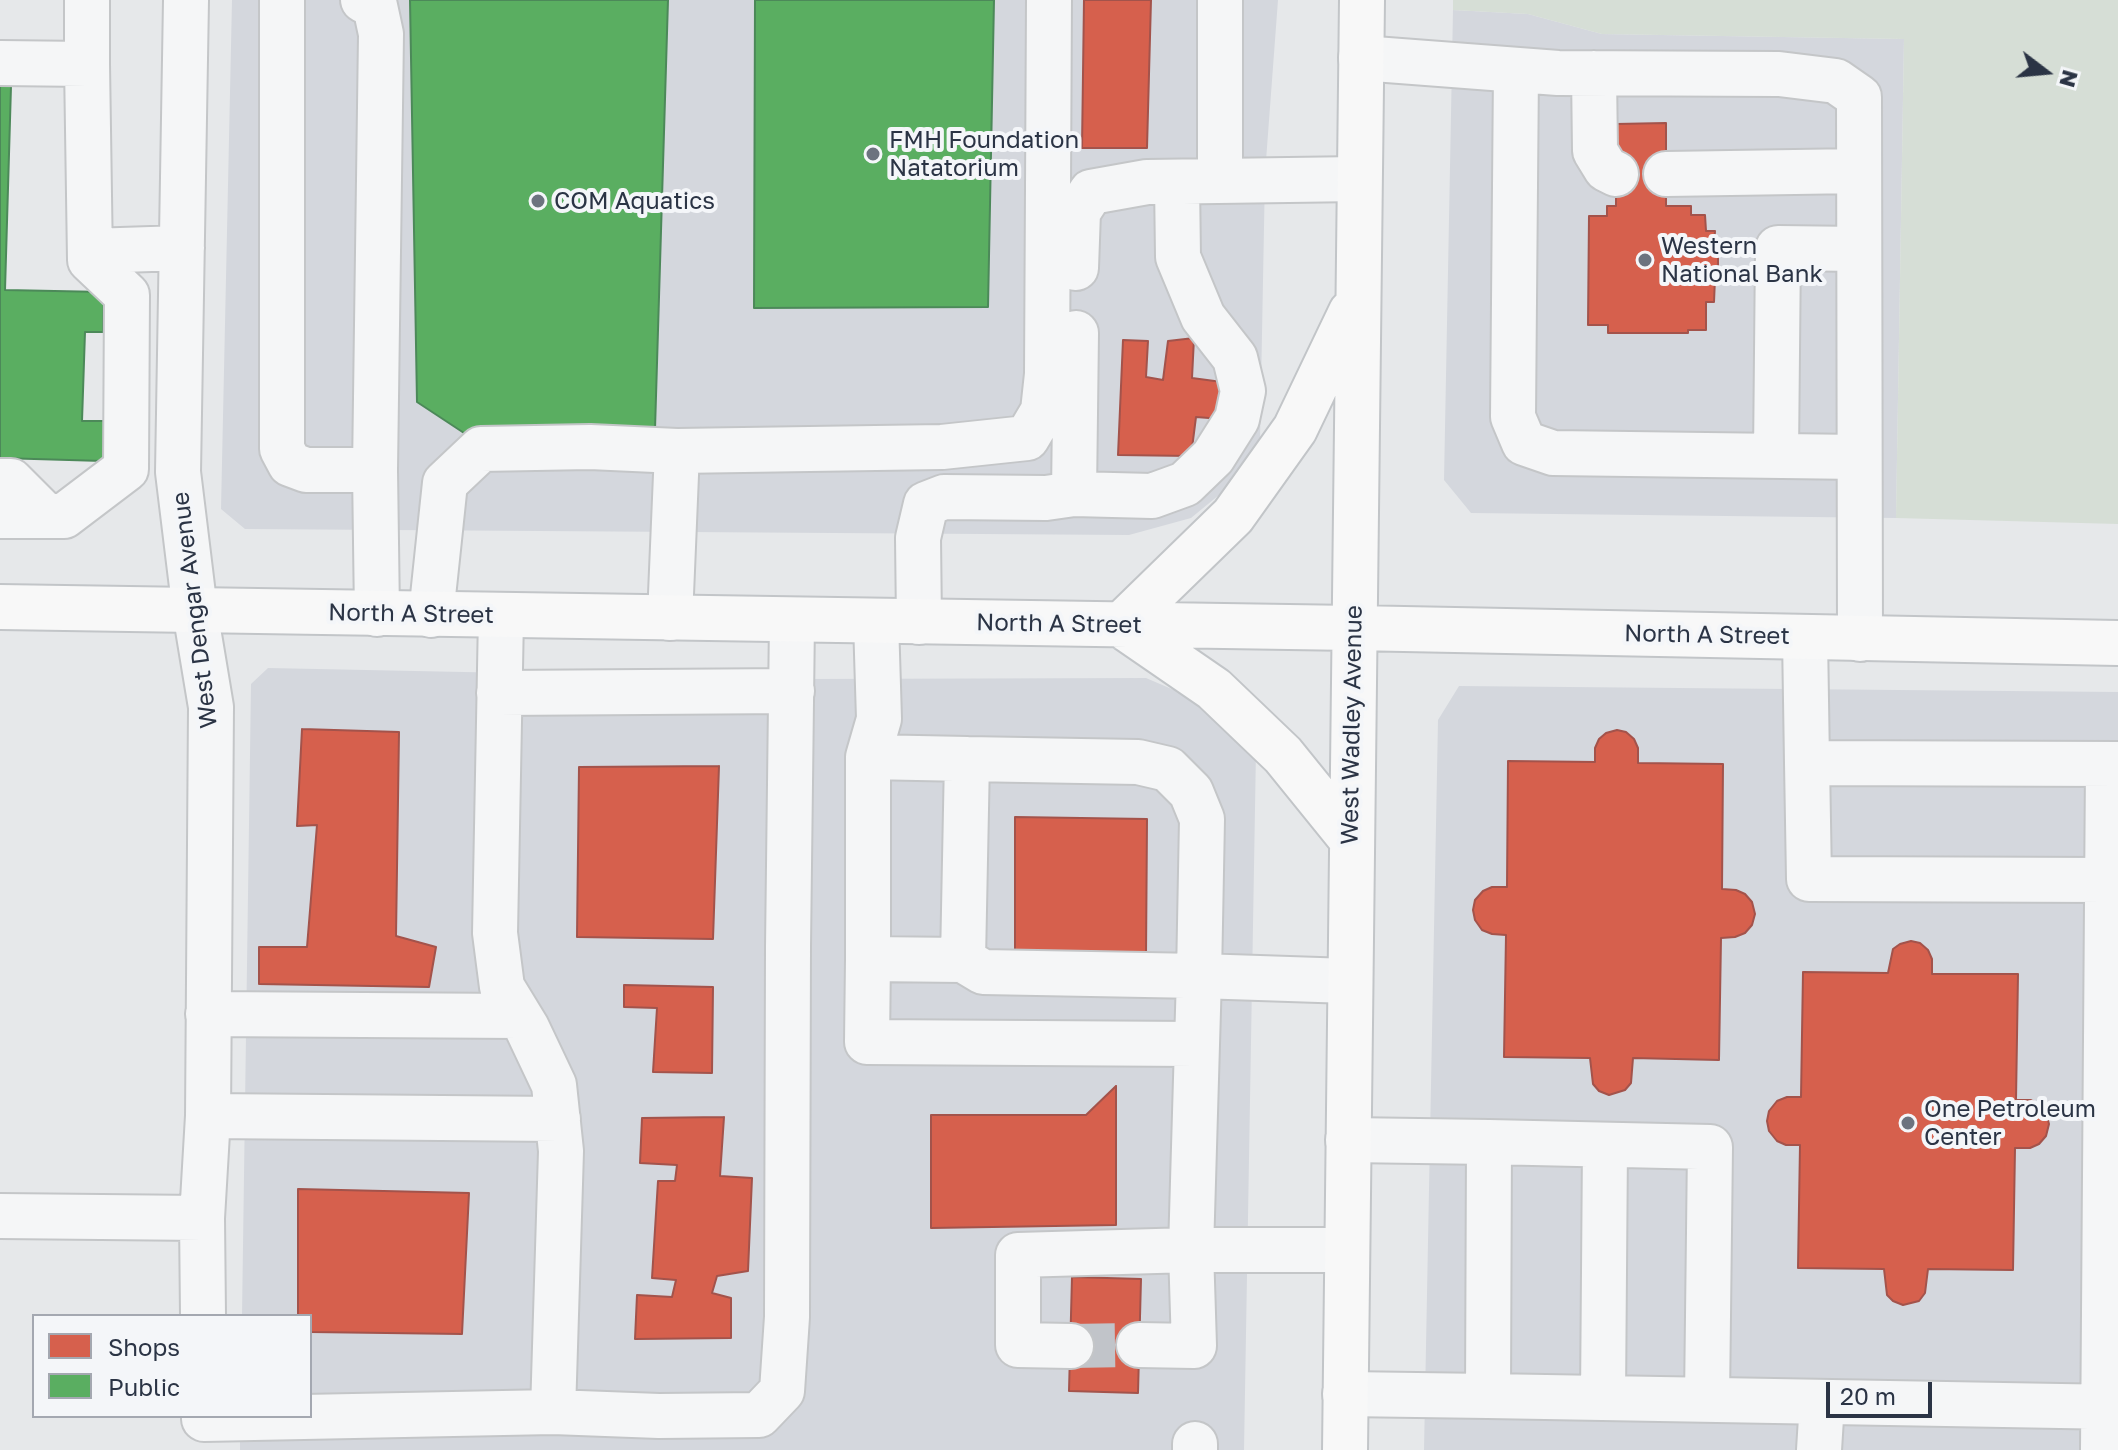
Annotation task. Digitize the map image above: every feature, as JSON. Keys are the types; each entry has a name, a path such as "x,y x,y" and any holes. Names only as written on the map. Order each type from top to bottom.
{"main road":[{"name":"West Wadley Avenue","path":"1345,1450 1362,0"},
{"path":"1351,839 1283,755 1214,689 1121,625 1233,516 1295,429 1358,299"},
{"name":"North A Street","path":"0,607 2118,643"}],"street":[{"path":"0,516 64,516 126,469 127,295 90,260 87,0"},
{"name":"West Dengar Avenue","path":"186,0 178,472 195,611 211,707 208,1116 202,1218 203,1314"},
{"path":"282,0 282,449 290,464 306,470 375,470"},
{"path":"431,615 445,483 481,449 590,447 677,451 942,447 1027,438 1043,411 1047,374 1049,0"},
{"path":"1220,0 1220,181"},
{"path":"372,17 377,614"},
{"path":"1361,58 1594,73 1779,74 1836,81 1859,97 1860,639"},
{"path":"0,63 87,64"},
{"path":"1516,70 1513,417 1524,443 1553,453 1859,457"},
{"path":"1594,73 1595,151 1606,169 1616,174"},
{"path":"1666,174 1859,171"},
{"path":"1074,494 1078,212 1091,192 1147,182 1359,179"},
{"path":"919,622 918,538 926,504 944,497 1152,496 1185,484 1213,457 1237,419 1243,391 1235,358 1203,317 1178,257 1177,182"},
{"path":"90,251 182,248"},
{"path":"1776,456 1778,248 1859,249"},
{"path":"670,618 677,451"},
{"path":"0,481 11,481 46,516"},
{"path":"501,616 495,933 502,987 554,1085 561,1151 553,1412"},
{"path":"204,1428 553,1412 659,1416 759,1415 782,1391 787,1317 792,620"},
{"path":"876,621 879,719 868,757 867,1042 1195,1044"},
{"path":"1805,637 1809,879 2107,880"},
{"path":"499,693 792,691"},
{"path":"868,757 1138,762 1168,769 1191,792 1202,819 1191,1250 1194,1346 1139,1345"},
{"path":"963,960 967,759"},
{"path":"1807,763 2113,764 2107,880 2111,1407 2103,1450"},
{"path":"868,959 963,960 983,972 1349,981"},
{"path":"208,1014 519,1016"},
{"path":"208,1116 558,1119"},
{"path":"1348,1140 1710,1147 1707,1400"},
{"path":"1488,1396 1489,1142"},
{"path":"1603,1398 1605,1145"},
{"path":"0,1216 202,1218"},
{"path":"1071,1346 1018,1345 1018,1255 1347,1250"},
{"path":"1345,1394 2111,1407"},
{"path":"1819,1450 1822,1402"}],"shaded area":[{"path":"232,0 1278,0 1265,174 1260,440 1236,481 1191,518 1129,535 245,529 221,509"},
{"path":"1453,0 2118,0 2118,524 1896,518 1904,39 1602,34 1528,14 1453,10"},
{"path":"1453,10 1528,14 1602,34 1904,39 1896,518 1471,513 1444,480"},
{"path":"268,668 807,679 1146,678 1195,699 1256,750 1244,1450 240,1450 240,1418 312,1418 312,1314 242,1314 251,684"},
{"name":"One Petroleum Center","path":"1459,686 2118,692 2118,1450 1424,1450 1438,720"}],"building: Shops":[{"path":"1084,0 1151,0 1147,148 1082,148"},
{"path":"1666,123 1666,206 1691,206 1691,215 1705,215 1706,231 1715,231 1718,278 1715,278 1714,302 1706,302 1706,330 1688,330 1688,333 1608,333 1608,325 1588,325 1589,216 1607,216 1607,206 1616,206 1616,124"},
{"path":"1194,338 1192,378 1222,382 1222,419 1196,417 1191,456 1118,455 1123,340 1148,341 1146,377 1163,380 1168,341"},
{"path":"302,729 399,732 396,936 436,947 429,987 259,984 259,947 307,947 317,825 297,826"},
{"path":"1617,730 1626,732 1634,739 1638,748 1638,763 1723,764 1722,889 1745,894 1752,902 1755,914 1752,925 1745,933 1721,938 1719,1060 1633,1058 1631,1083 1625,1090 1609,1095 1593,1084 1590,1058 1504,1057 1506,935 1482,930 1473,910 1475,900 1483,891 1492,887 1507,887 1508,761 1595,762 1599,739"},
{"path":"719,766 713,939 577,937 579,767"},
{"path":"1015,817 1147,819 1146,956 1015,957"},
{"name":"One Petroleum Center","path":"1911,941 1920,943 1928,950 1932,959 1932,974 2018,974 2016,1100 2031,1100 2040,1105 2049,1124 2046,1136 2039,1144 2030,1148 2015,1148 2013,1270 1928,1269 1925,1293 1919,1301 1903,1305 1887,1295 1884,1269 1798,1268 1800,1145 1777,1141 1769,1131 1767,1121 1769,1111 1777,1101 1801,1097 1803,972 1888,973 1893,949"},
{"path":"624,985 713,987 712,1073 653,1072 657,1008 624,1007"},
{"path":"1116,1086 1116,1225 931,1228 931,1115 1086,1115"},
{"path":"724,1117 720,1176 752,1178 748,1271 717,1276 712,1293 731,1298 731,1338 635,1339 637,1295 672,1297 676,1280 652,1278 658,1181 675,1181 677,1165 640,1163 642,1118"},
{"path":"298,1189 469,1193 462,1334 312,1332 312,1314 298,1314"},
{"path":"1072,1277 1141,1279 1138,1393 1069,1391"}],"building: Public":[{"name":"COM Aquatics","path":"410,0 668,0 655,429 464,433 417,402"},
{"name":"FMH Foundation Natatorium","path":"755,0 994,0 988,307 754,308"},
{"path":"0,86 11,86 5,290 104,292 103,332 85,332 82,421 104,421 103,461 0,458"}],"tunnel":[{"path":"1071,1346 1139,1345"}],"place":[{"name":"FMH Foundation Natatorium","path":"873,154"},
{"name":"COM Aquatics","path":"538,201"},
{"name":"Western National Bank","path":"1645,260"},
{"name":"One Petroleum Center","path":"1908,1123"}]}
